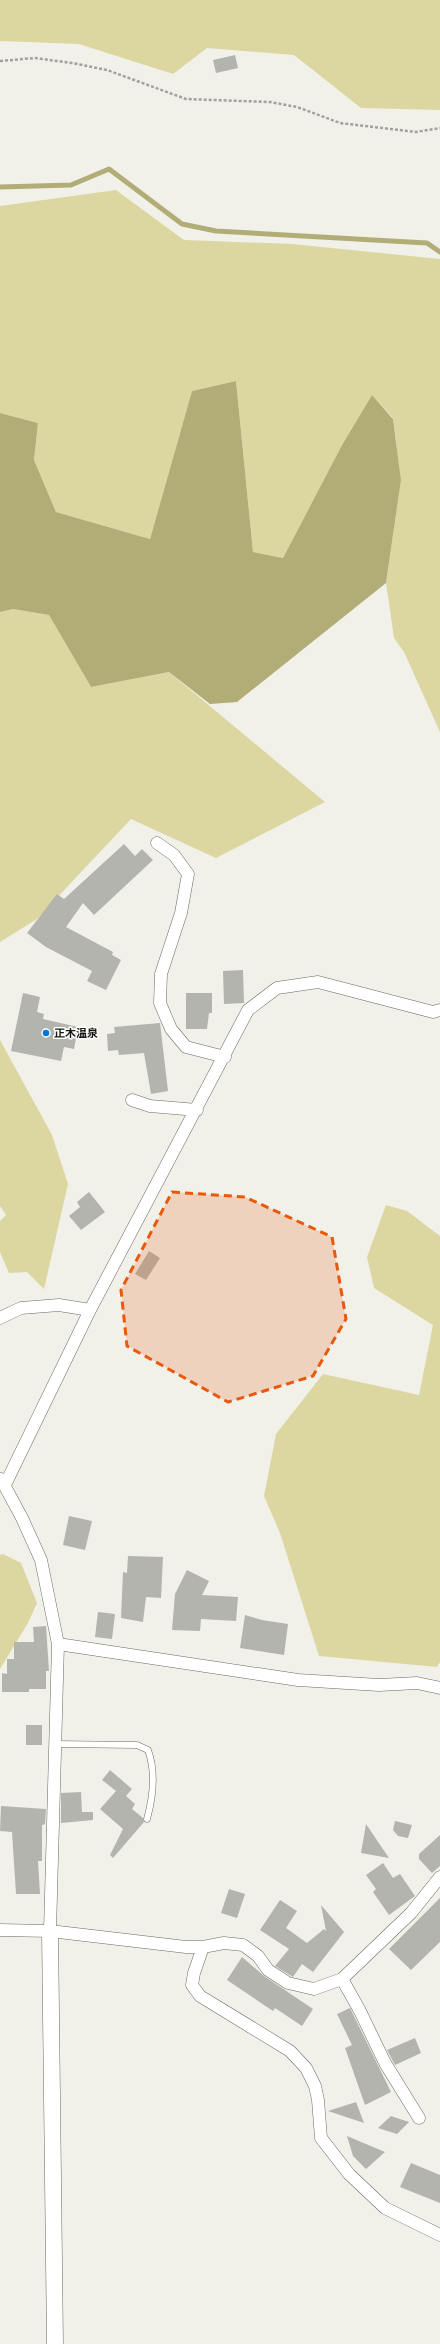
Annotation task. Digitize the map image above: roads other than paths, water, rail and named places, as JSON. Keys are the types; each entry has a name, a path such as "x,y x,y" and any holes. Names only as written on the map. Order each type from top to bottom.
{"street":[{"path":"157,843 174,855 188,874 181,913 161,974 160,1003 170,1029 186,1046 225,1057"},
{"path":"55,2344 50,1931 58,1644 41,1560 3,1481 90,1310 225,1057 248,1010 276,988 318,982 433,1012 440,1010"},
{"path":"132,1100 150,1106 197,1110"},
{"path":"0,1318 21,1308 60,1306 90,1310"},
{"path":"58,1644 298,1680 380,1685 417,1683 440,1688"},
{"path":"0,1930 50,1931 203,1948 224,1943 243,1945 258,1956 268,1970 288,1983 314,1989 342,1979 411,1913 440,1877"},
{"path":"203,1948 194,1973 192,1985 200,1996 290,2051 306,2068 315,2086 318,2100 321,2138 349,2174 385,2208 440,2235"},
{"path":"342,1979 360,2011 385,2063 419,2118"}],"lane":[{"path":"55,1744 137,1745 148,1750 152,1761 153,1785 147,1819"}],"waterway":[{"path":"0,187 71,185 109,169 182,224 216,231 427,243 440,252"}],"place":[{"name":"正木温泉","path":"46,1033"}]}
